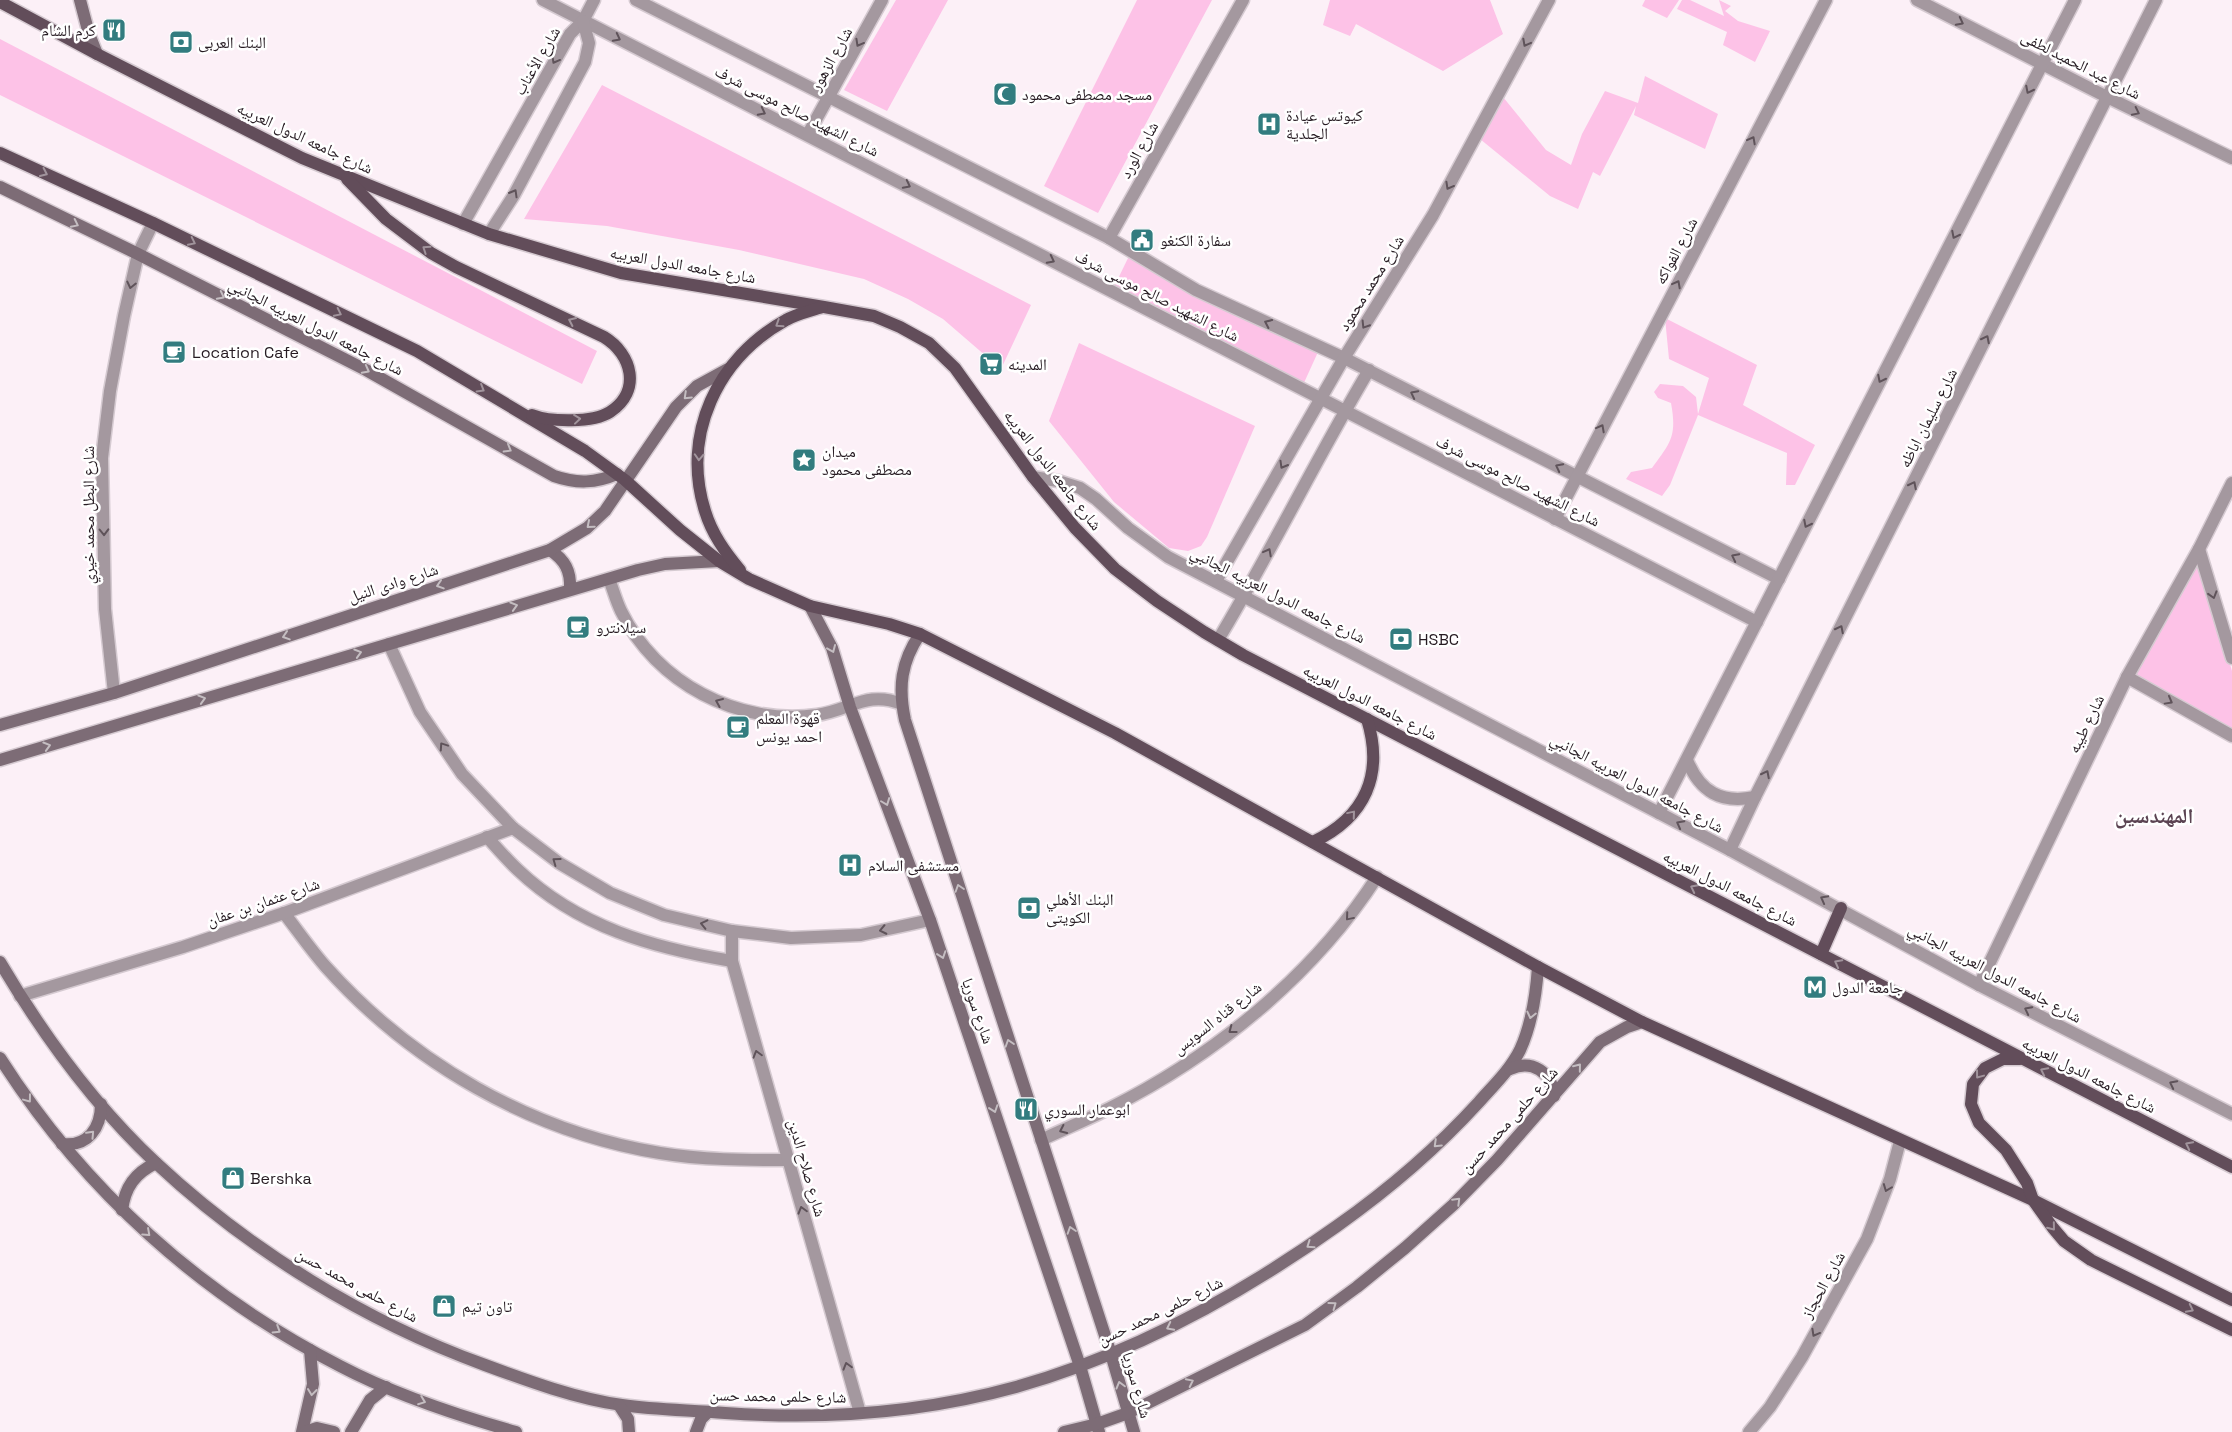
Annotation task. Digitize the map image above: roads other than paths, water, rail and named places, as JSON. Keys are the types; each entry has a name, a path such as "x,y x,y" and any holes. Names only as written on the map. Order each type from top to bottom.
{"main road":[{"name":"شارع جامعه الدول العربيه","path":"0,2 302,158 489,234 620,273 824,306 874,316 900,327 929,343 955,368 1033,477 1075,528 1115,569 1157,601 1218,640 2232,1167"},
{"path":"0,153 153,223 417,351 585,451 621,477 680,530 719,561 776,592 810,606 889,624 920,634 1116,733 1538,967 1642,1022 1900,1141 2034,1200 2232,1300"},
{"path":"343,175 386,218 431,253 456,267 604,337 620,349 629,366 630,380 627,393 619,404 609,412 597,417 566,420 536,416 513,407"},
{"path":"743,575 720,546 705,512 698,475 700,438 710,402 728,369 754,340 787,319 824,306"},
{"path":"1313,842 1330,834 1345,822 1357,808 1366,792 1372,774 1374,756 1372,737 1367,719"},
{"path":"1821,954 1841,908"},
{"path":"2022,1059 2003,1060 1985,1068 1973,1084 1971,1104 1973,1114 1979,1123 1996,1138 2013,1161 2027,1183 2034,1200 2053,1228 2077,1251 2232,1330"}],"street":[{"path":"80,0 88,34 98,54"},
{"name":"شارع الشهيد صالح موسى شرف","path":"543,0 808,134 1757,622"},
{"path":"583,21 594,0"},
{"name":"شارع الشهيد صالح موسى شرف","path":"636,0 1109,238 1196,290 1369,370 1778,579"},
{"name":"شارع الزهور","path":"808,134 882,0"},
{"name":"شارع الورد","path":"1109,238 1243,0"},
{"name":"شارع محمد محمود","path":"1216,582 1344,358 1433,214 1549,0"},
{"name":"شارع الفواكه","path":"1555,518 1826,0"},
{"name":"شارع عبد الحميد لطفى","path":"1917,0 2107,97 2232,158"},
{"path":"1659,812 2075,0"},
{"name":"شارع سليمان اباظه","path":"1730,850 2156,0"},
{"name":"شارع الأعناب","path":"463,224 570,34 583,21 589,42 585,62 514,194 489,234"},
{"name":"شارع جامعه الدول العربيه الجانبي","path":"0,187 138,254 366,370 554,476 578,482 591,482 621,477"},
{"name":"شارع البطل محمد خيري","path":"114,693 105,610 102,458 112,382 138,254 153,223"},
{"name":"شارع وادى النيل","path":"0,724 114,693 550,550 581,532 605,511 621,477 676,407 698,386 728,369"},
{"path":"1218,640 1245,595 1345,410 1369,370"},
{"name":"شارع جامعه الدول العربيه الجانبي","path":"1033,477 1058,481 1080,488 1096,499 1128,528 1168,557 1245,595 1841,908 1979,985 2232,1114"},
{"name":"شارع طيبه","path":"1979,985 2127,677 2199,549 2232,484"},
{"path":"2199,549 2232,658"},
{"path":"550,550 564,562 570,580 570,589"},
{"path":"0,760 570,589 665,564 719,561"},
{"path":"608,579 621,612 640,641 663,668 692,689 721,704 752,713 785,717 818,715 876,698 889,699 902,704"},
{"name":"شارع سوريا","path":"810,606 832,648 850,707 930,920 1080,1366 1098,1428"},
{"name":"شارع سوريا","path":"920,634 910,649 903,667 900,685 905,720 1112,1354 1134,1432"},
{"path":"389,644 420,712 462,774 513,828 559,864 610,893 664,915 732,931 791,938 853,935 930,920"},
{"path":"2127,677 2232,736"},
{"path":"1687,760 1692,773 1701,785 1713,794 1741,800 1755,797"},
{"name":"شارع عثمان بن عفان","path":"20,996 182,947 284,913 513,828"},
{"path":"487,837 520,871 556,900 596,923 639,941 684,953 732,960"},
{"name":"شارع قناه السويس","path":"1041,1140 1111,1108 1185,1065 1254,1014 1316,956 1358,906 1377,877"},
{"path":"284,913 325,966 371,1012 422,1053 485,1092 535,1117 596,1138 659,1153 724,1160 788,1160"},
{"name":"شارع صلاح الدين","path":"732,931 732,960 860,1413"},
{"name":"شارع حلمى محمد حسن","path":"0,962 50,1041 101,1104 156,1163 243,1234 285,1264 374,1316 421,1339 518,1377 619,1405 787,1416 860,1413 918,1407 970,1398 1018,1386 1112,1354 1210,1307 1296,1255 1349,1218 1433,1148 1472,1110 1510,1069 1522,1046 1536,995 1538,967"},
{"name":"شارع حلمى محمد حسن","path":"1064,1432 1098,1428 1305,1325 1357,1287 1405,1248 1453,1205 1497,1160 1600,1042 1627,1027 1642,1022"},
{"path":"0,1058 62,1144 93,1181 166,1250 207,1283 250,1314 341,1367 386,1387 460,1415 516,1432"},
{"path":"1510,1069 1525,1065 1540,1069 1551,1080 1554,1096"},
{"path":"62,1144 71,1145 88,1138 99,1123 101,1104"},
{"name":"شارع الحجاز","path":"1749,1432 1770,1407 1802,1357 1867,1239 1890,1179 1900,1141"},
{"path":"122,1210 126,1192 135,1176 145,1168 156,1163"},
{"path":"310,1350 313,1384 304,1432 317,1428 334,1432"},
{"path":"351,1432 370,1400 386,1387"},
{"path":"619,1405 628,1419 629,1432"},
{"path":"696,1432 701,1419 708,1412"}],"place":[{"name":"كرم الشام","path":"114,30"},
{"name":"البنك العربى","path":"181,42"},
{"name":"مسجد مصطفى محمود","path":"1005,94"},
{"name":"كيوتس عيادة الجلدية","path":"1269,124"},
{"name":"سفارة الكنغو","path":"1142,240"},
{"name":"Location Cafe","path":"174,352"},
{"name":"المدينه","path":"991,364"},
{"name":"ميدان مصطفى محمود","path":"804,460"},
{"name":"سيلانترو","path":"578,627"},
{"name":"HSBC","path":"1401,639"},
{"name":"قهوة المعلم احمد يونس","path":"738,727"},
{"name":"مستشفى السلام","path":"850,865"},
{"name":"البنك الأهلي الكويتى","path":"1029,908"},
{"name":"جامعة الدول","path":"1815,987"},
{"name":"ابوعمار السوري","path":"1026,1109"},
{"name":"Bershka","path":"233,1178"},
{"name":"تاون تيم","path":"444,1306"}],"district":[{"name":"المهندسين","path":"2154,815"}]}
